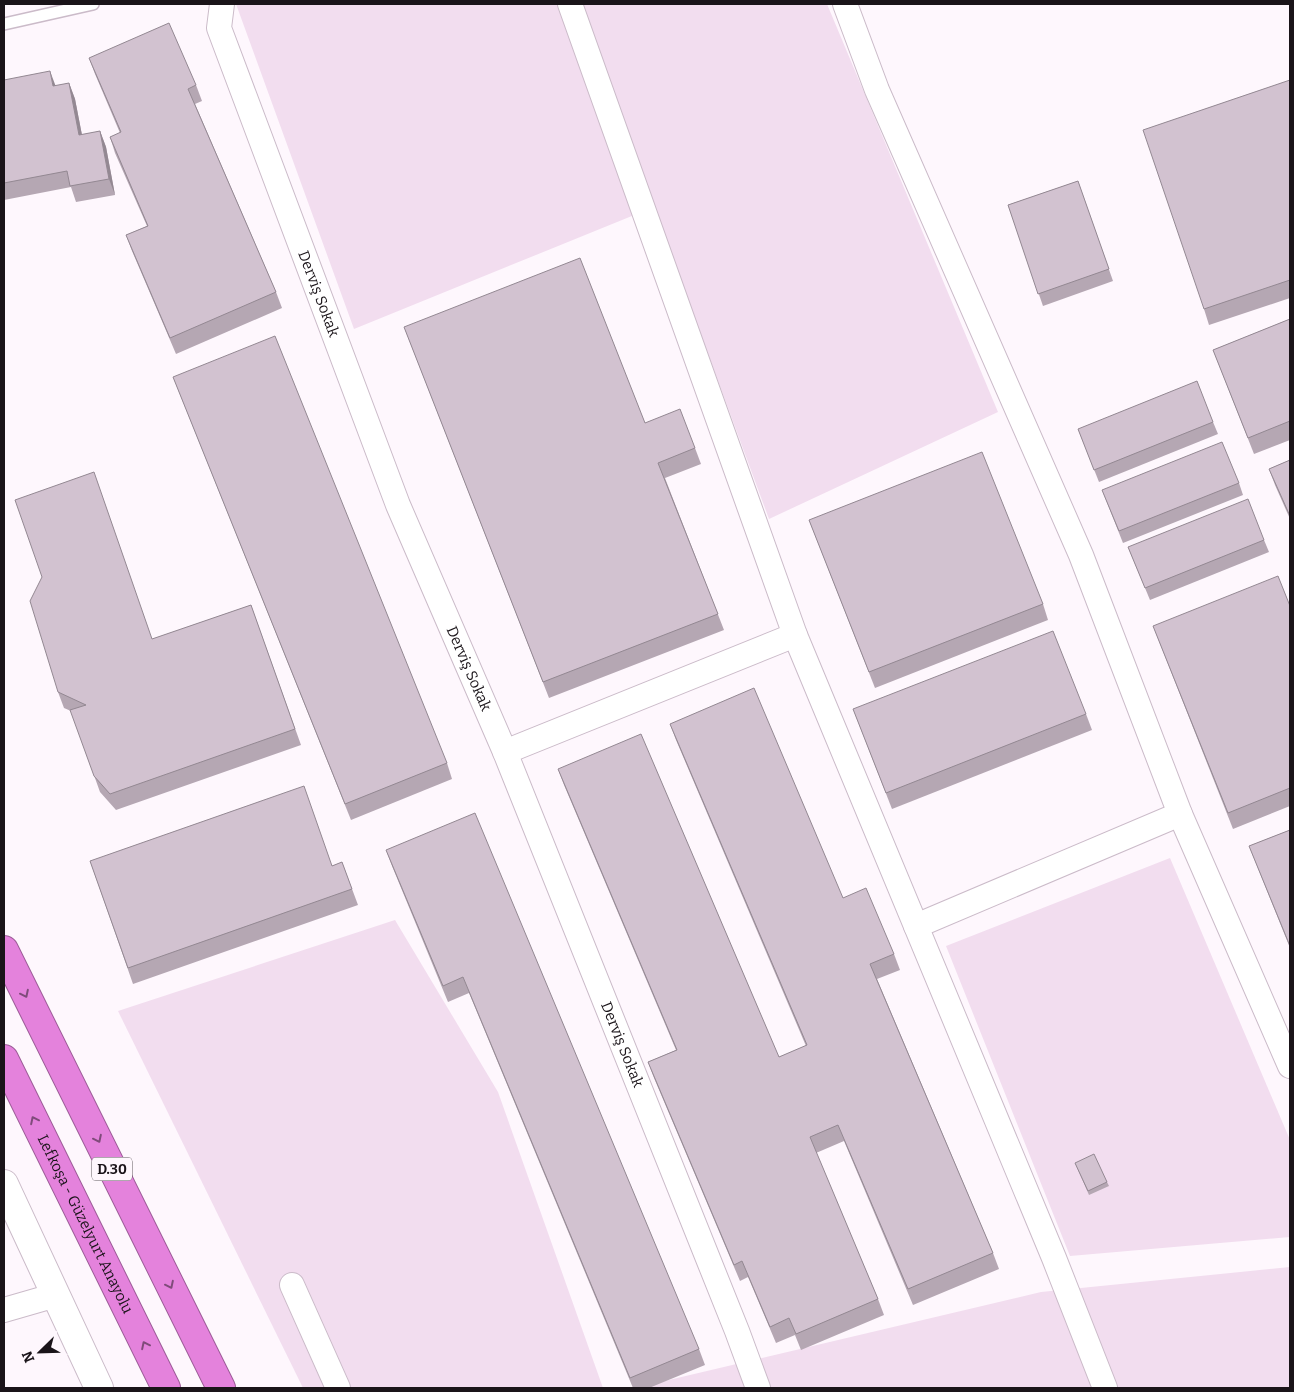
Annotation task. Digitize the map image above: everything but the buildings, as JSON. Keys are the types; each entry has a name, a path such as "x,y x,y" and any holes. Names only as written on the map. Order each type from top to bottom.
{"highway":[{"name":"D.30","path":"4,950 221,1388"},
{"name":"Lefkoşa - Güzelyurt Anayolu","path":"4,1059 166,1388"}],"street":[{"name":"Derviş Sokak","path":"222,4 219,28 395,496 505,752 737,1331 758,1388"},
{"path":"570,4 795,635 1054,1258 1105,1388"},
{"path":"845,4 877,90 1081,555 1180,814 1290,1066"},
{"path":"505,752 795,635"},
{"path":"916,926 1180,814"},
{"path":"4,1184 99,1388"},
{"path":"292,1286 338,1388"},
{"path":"4,1310 56,1295"}],"lane":[{"path":"4,24 94,4"}],"shaded area":[{"path":"236,4 827,4 998,412 769,519 654,207 354,329"},
{"path":"1170,858 1290,1140 1290,1237 1070,1256 946,946"},
{"path":"395,920 498,1092 603,1388 303,1388 118,1011"},
{"path":"1290,1267 1290,1388 635,1388 1041,1292"}]}
